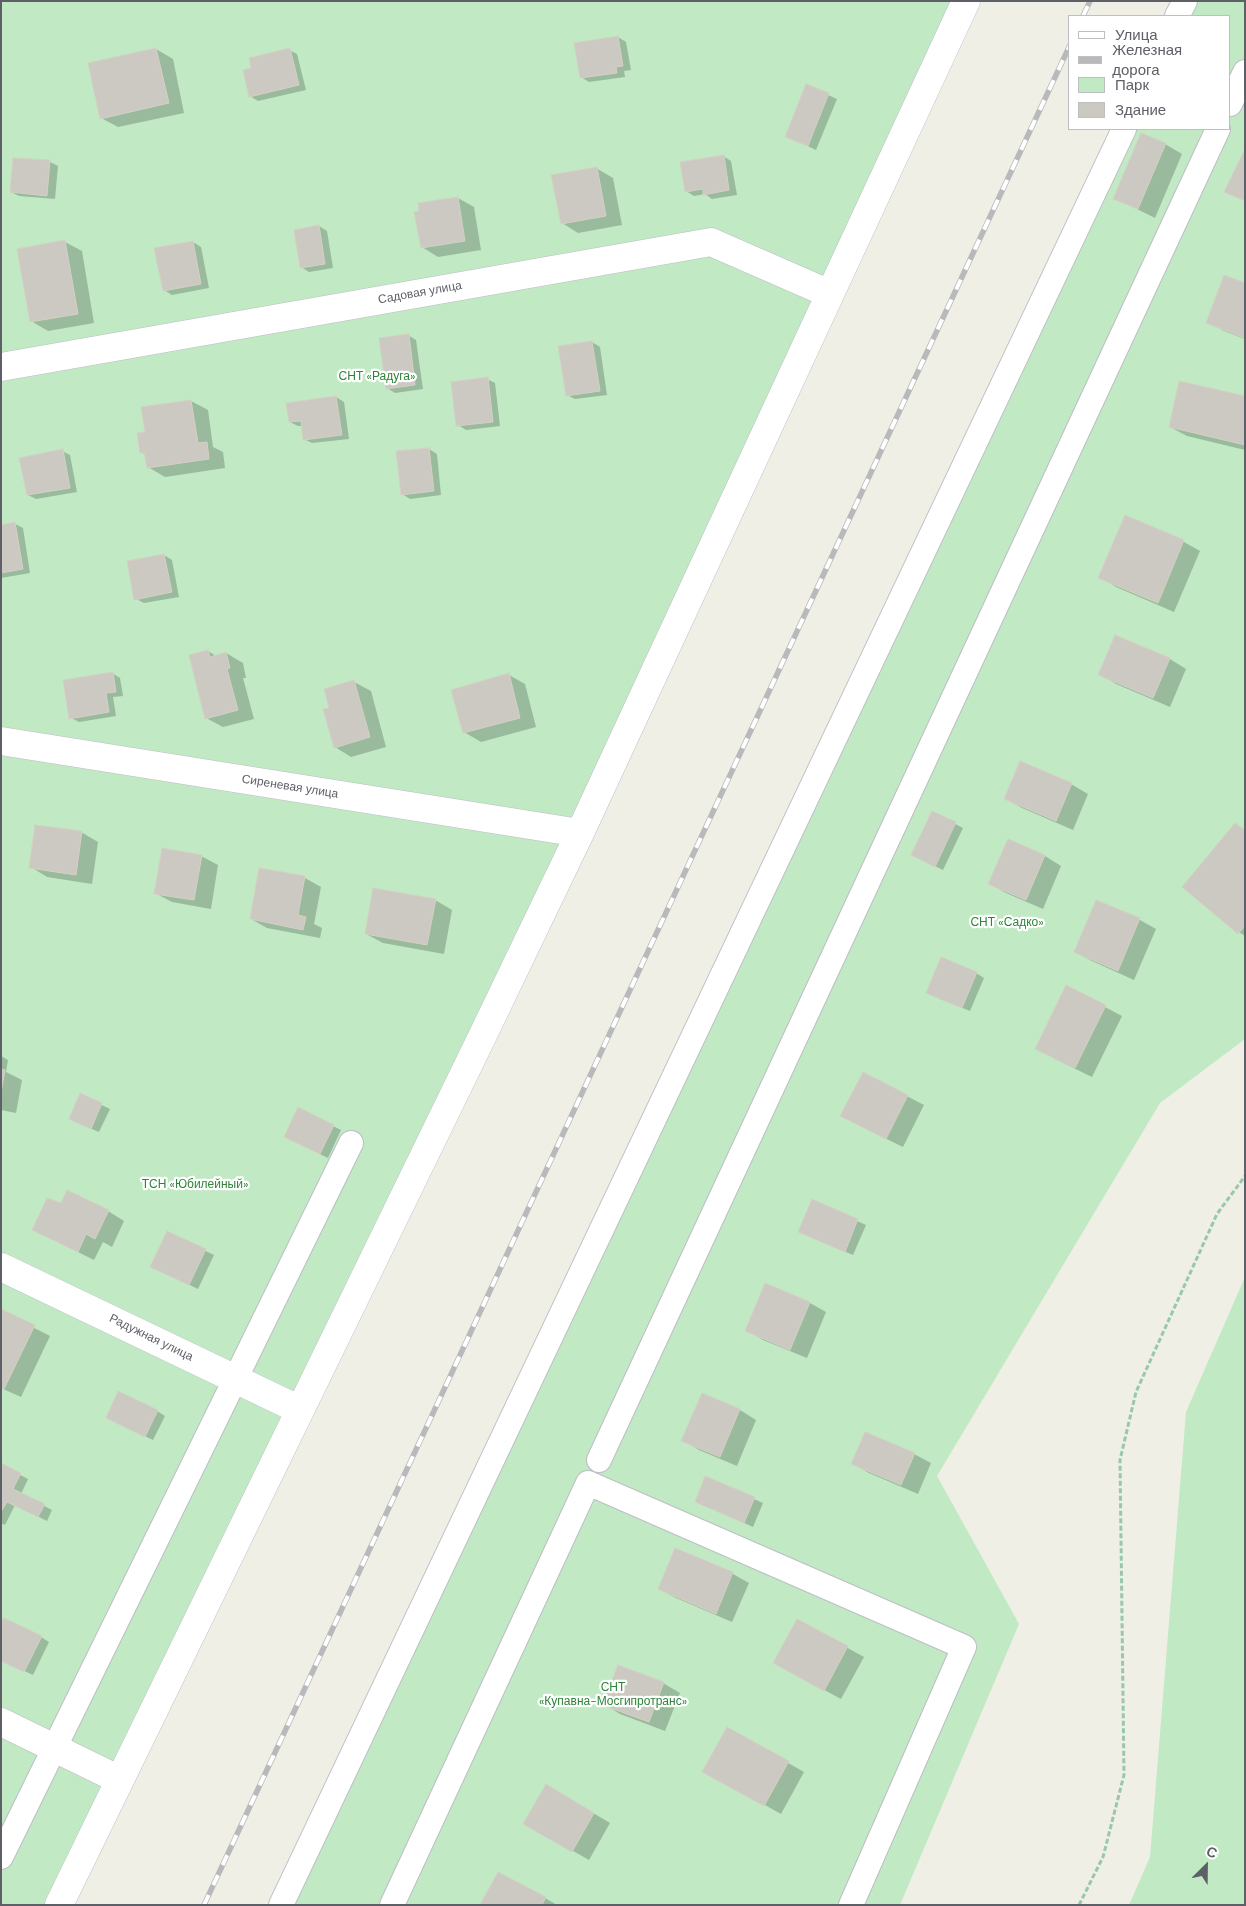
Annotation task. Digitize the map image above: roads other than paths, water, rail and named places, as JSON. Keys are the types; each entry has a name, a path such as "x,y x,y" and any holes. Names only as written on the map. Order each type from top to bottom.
{"street":[{"path":"59,1905 580,833 966,1"},
{"name":"Садовая улица","path":"1,367 712,242 830,294"},
{"name":"Сиреневая улица","path":"1,741 580,833"},
{"name":"Радужная улица","path":"1,1267 300,1410"},
{"path":"1,1722 120,1780"}],"lane":[{"path":"1178,15 1185,1"},
{"path":"1231,102 1245,72"},
{"path":"281,1905 1124,130"},
{"path":"599,1460 1218,130"},
{"path":"1,1857 351,1143"},
{"path":"392,1905 588,1483 964,1647 851,1905"}],"railway":[{"path":"1083,15 1090,1"},
{"path":"204,1905 1068,49"}],"park label":[{"name":"СНТ «Радуга»","path":"377,377"},
{"name":"СНТ «Садко»","path":"1007,923"},
{"name":"ТСН «Юбилейный»","path":"195,1185"},
{"name":"СНТ «Купавна-Мосгипротранс»","path":"613,1695"}]}
